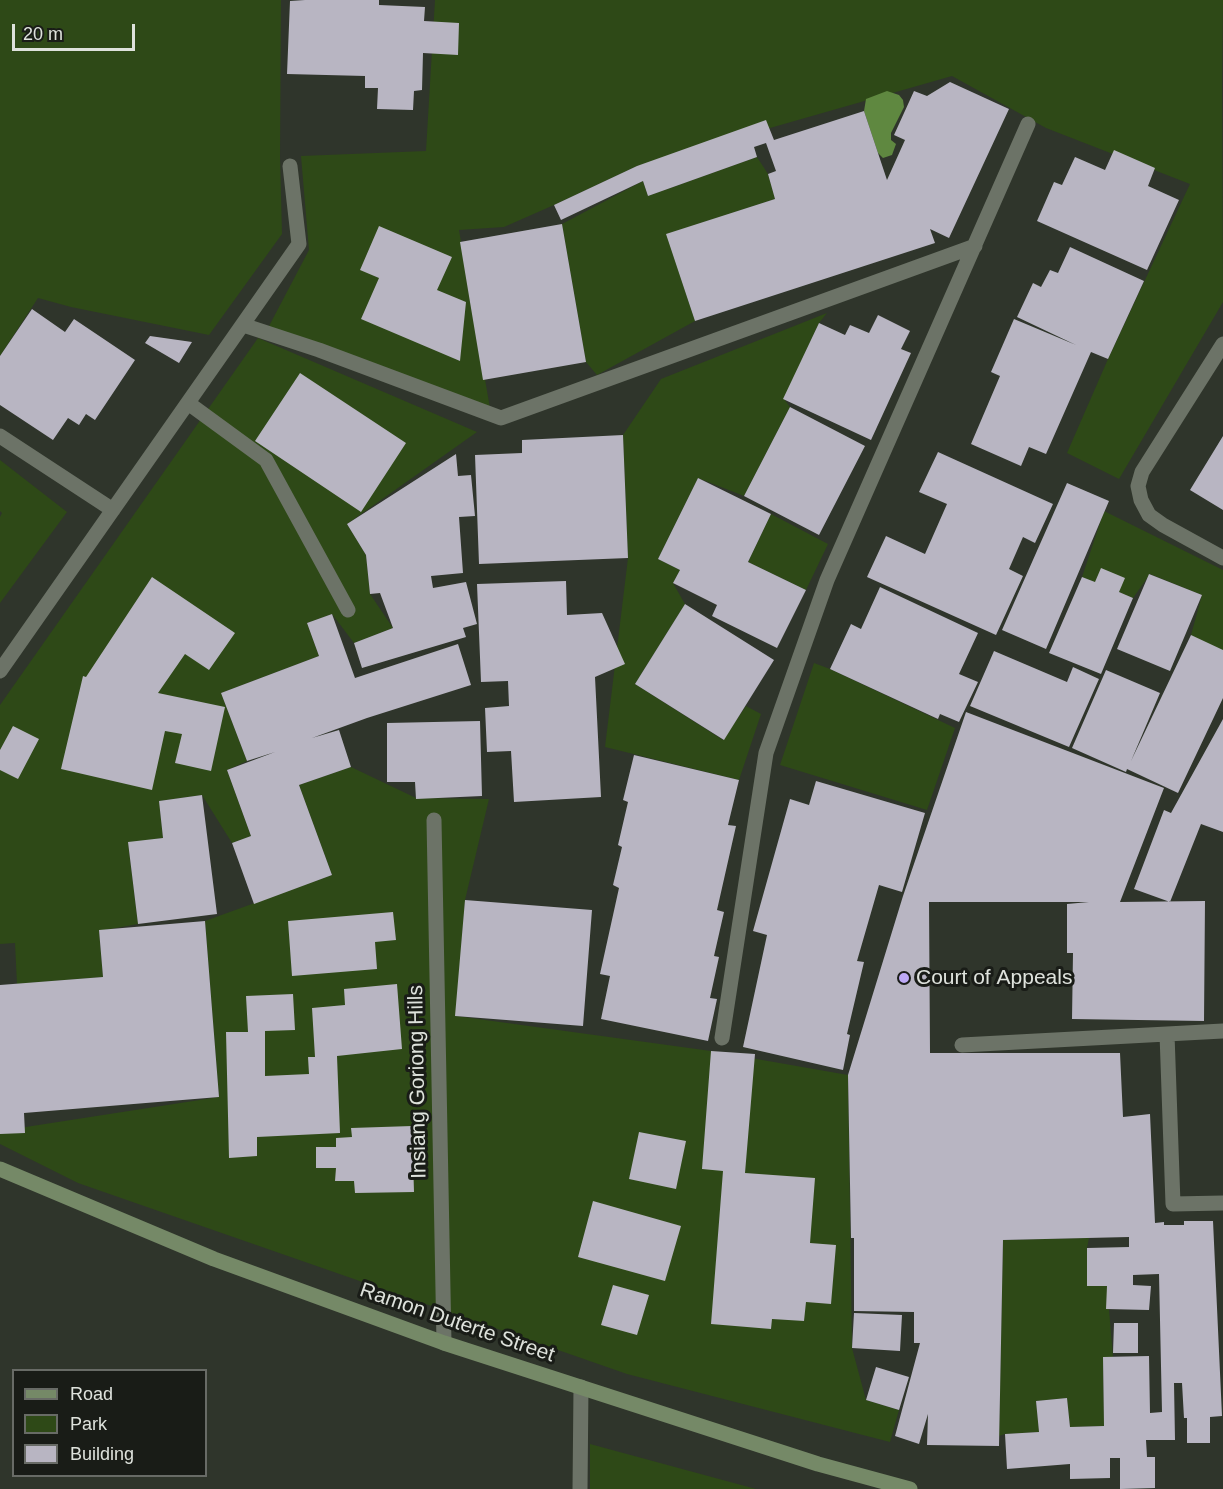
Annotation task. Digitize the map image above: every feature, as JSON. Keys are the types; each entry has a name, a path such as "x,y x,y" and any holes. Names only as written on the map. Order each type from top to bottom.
{"main road":[{"name":"Ramon Duterte Street","path":"0,1169 214,1259 444,1343 818,1464 910,1489"}],"street":[{"path":"722,1038 766,753 827,580 1028,124"},
{"path":"0,671 299,244 290,166"},
{"path":"243,325 339,357 501,418 975,246"},
{"path":"1223,344 1142,472 1138,486 1141,500 1149,515 1223,558"},
{"path":"188,403 266,460 348,610"},
{"path":"0,436 113,510"},
{"name":"Insiang Goriong Hills","path":"434,820 444,1343"},
{"path":"962,1045 1223,1031"},
{"path":"1167,1034 1173,1204 1223,1203"},
{"path":"580,1489 581,1387"}],"green space":[{"path":"0,0 281,0 282,234 209,335 71,307 38,298 0,356"},
{"path":"435,0 1223,0 1223,302 1119,479 1067,453 1108,359 1190,184 1046,128 952,76 637,166 504,227 459,230 490,408 268,328 309,250 301,156 426,151"},
{"path":"757,157 768,174 775,199 667,234 695,321 597,375 586,362 562,224 643,181 648,196"},
{"path":"827,313 819,323 784,399 790,407 744,496 698,478 658,559 680,570 673,583 685,604 635,684 723,740 746,706 761,714 739,780 605,747 628,558 623,435 661,379"},
{"path":"258,338 477,432 347,524 366,555 370,594 393,628 354,643 332,614 307,623 319,656 221,693 247,761 227,770 251,836 232,843 202,795 159,801 163,838 128,843 138,924 99,931 103,977 17,984 15,943 0,944 0,705"},
{"path":"0,460 67,512 0,603 0,517 2,513 0,511"},
{"path":"1104,511 1223,570 1223,652 1191,635 1202,595 1150,574 1133,598 1082,577"},
{"path":"771,514 828,544 806,590 748,562"},
{"path":"814,663 955,728 927,810 780,765"},
{"path":"351,767 416,798 489,799 465,900 456,1016 711,1051 848,1075 852,1348 866,1400 899,1410 890,1442 627,1374 78,1183 0,1144 0,1131 219,1097 205,921 332,875 299,785"},
{"path":"1089,1238 1087,1286 1107,1286 1113,1357 1103,1357 1104,1426 1070,1427 1067,1398 1036,1401 1039,1432 999,1436 1003,1240"},
{"path":"590,1444 756,1489 590,1489"}],"shaded area":[{"path":"887,91 899,95 904,107 891,133 891,140 896,144 892,155 883,158 878,153 864,111 866,99"}],"building":[{"path":"379,0 379,5 425,7 424,21 459,23 458,55 423,53 422,90 414,91 413,110 377,109 378,88 365,88 365,76 287,74 290,1"},
{"path":"950,82 1009,109 949,238 930,229 935,243 695,321 666,234 775,199 768,174 776,171 766,143 754,147 757,157 648,196 643,181 561,220 554,205 637,166 766,120 774,140 864,111 887,180 905,140 894,135 914,91 927,96"},
{"path":"1114,150 1155,168 1148,186 1179,200 1147,270 1037,221 1054,182 1062,185 1075,157 1105,170"},
{"path":"562,224 586,362 483,380 460,242"},
{"path":"379,226 452,257 437,290 466,302 460,361 361,319 379,278 360,270"},
{"path":"1070,247 1144,281 1108,359 1091,352 1046,454 1029,447 1021,466 971,444 1000,376 991,372 1014,319 1076,345 1017,317 1033,283 1041,287 1050,270 1058,273"},
{"path":"32,309 65,332 74,319 135,360 95,420 86,414 79,425 68,418 53,440 0,405 0,356"},
{"path":"878,315 910,331 901,349 911,353 871,440 783,399 819,323 845,335 850,325 869,333"},
{"path":"150,336 192,342 179,363 145,343"},
{"path":"300,373 406,443 361,512 255,441"},
{"path":"790,407 865,446 819,535 744,496"},
{"path":"623,435 628,558 479,564 475,455 522,453 522,440"},
{"path":"1223,436 1223,510 1190,490"},
{"path":"938,452 1053,504 1035,543 1023,537 1009,569 1023,576 996,635 867,577 886,536 925,554 947,504 919,492"},
{"path":"456,454 458,476 471,475 475,516 459,517 463,573 431,576 433,588 466,582 477,624 463,628 466,637 362,668 354,643 393,628 380,593 370,594 366,555 347,524"},
{"path":"698,478 771,514 748,562 806,590 777,648 712,616 717,605 673,583 680,570 658,559"},
{"path":"1067,483 1109,501 1046,649 1002,630"},
{"path":"1101,568 1125,578 1119,592 1133,598 1101,674 1049,653 1082,577 1095,582"},
{"path":"1149,574 1202,595 1170,671 1117,649"},
{"path":"152,577 235,633 209,670 185,654 158,693 225,707 211,771 175,763 182,734 165,731 152,790 61,769 83,676 86,677"},
{"path":"566,581 567,615 602,613 625,664 595,677 601,797 514,802 511,751 487,752 485,708 509,706 508,681 481,682 477,584"},
{"path":"880,587 978,633 959,674 978,682 959,722 940,714 938,719 830,669 851,624 861,629"},
{"path":"685,604 774,660 724,740 635,684"},
{"path":"332,614 355,678 458,644 471,685 312,738 339,730 351,767 299,785 332,875 254,904 232,843 251,836 227,770 275,752 247,761 221,693 319,656 307,623"},
{"path":"1191,635 1223,650 1223,698 1178,793 1127,769 1126,772 1072,748 1106,670 1160,693 1131,761"},
{"path":"994,651 1067,682 1073,667 1099,679 1069,747 970,706"},
{"path":"966,712 1164,788 1120,902 1205,901 1204,1021 1072,1019 1073,953 1067,953 1067,904 1089,902 929,902 930,1053 1120,1053 1123,1117 1150,1114 1155,1223 1184,1225 1184,1221 1213,1221 1222,1416 1210,1417 1210,1443 1187,1443 1187,1418 1184,1418 1182,1383 1174,1383 1175,1440 1146,1440 1147,1457 1155,1457 1155,1488 1120,1489 1120,1458 1110,1458 1110,1478 1070,1479 1070,1464 1007,1469 1005,1434 1039,1432 1036,1401 1067,1398 1070,1427 1104,1426 1103,1357 1149,1356 1150,1413 1162,1412 1159,1274 1133,1275 1133,1285 1151,1286 1149,1310 1106,1309 1107,1286 1087,1286 1087,1248 1129,1247 1129,1237 1003,1240 999,1446 927,1445 928,1414 919,1444 895,1436 920,1343 914,1343 914,1312 854,1311 854,1238 851,1238 848,1075 903,896"},
{"path":"1223,719 1223,832 1201,824 1170,902 1134,889 1164,810 1171,813"},
{"path":"480,721 482,796 416,799 415,782 387,782 387,723"},
{"path":"13,726 39,739 18,779 0,770 0,750"},
{"path":"634,755 739,780 728,825 736,826 717,910 724,912 714,956 719,957 710,998 717,999 708,1041 601,1019 610,976 600,974 619,888 613,885 622,847 618,845 628,802 623,800"},
{"path":"816,781 925,813 902,892 879,885 857,961 864,962 847,1034 850,1035 843,1070 743,1047 767,935 753,931 790,799 809,805"},
{"path":"202,795 217,914 138,924 128,842 163,838 159,801"},
{"path":"465,900 592,910 583,1026 455,1016"},
{"path":"393,912 396,940 375,942 377,969 292,976 288,921"},
{"path":"205,921 219,1097 24,1113 25,1133 0,1134 0,985 103,977 99,930"},
{"path":"397,984 402,1049 337,1056 340,1133 257,1137 257,1156 229,1158 226,1032 248,1032 246,996 293,994 295,1030 265,1031 265,1076 309,1074 308,1057 315,1057 312,1008 345,1005 344,989"},
{"path":"711,1051 755,1054 745,1173 815,1178 810,1243 836,1245 831,1304 806,1302 804,1321 772,1319 771,1329 711,1324 723,1171 702,1169"},
{"path":"412,1126 414,1192 355,1193 354,1181 335,1181 336,1168 316,1168 316,1147 336,1147 336,1138 352,1137 351,1128"},
{"path":"639,1132 686,1141 676,1189 629,1179"},
{"path":"593,1201 681,1226 665,1281 578,1257"},
{"path":"613,1285 649,1295 637,1335 601,1325"},
{"path":"854,1313 902,1315 900,1351 852,1348"},
{"path":"1114,1323 1138,1323 1138,1353 1113,1353"},
{"path":"876,1367 909,1377 899,1410 866,1400"}],"place":[{"name":"Court of Appeals","path":"904,978"}]}
